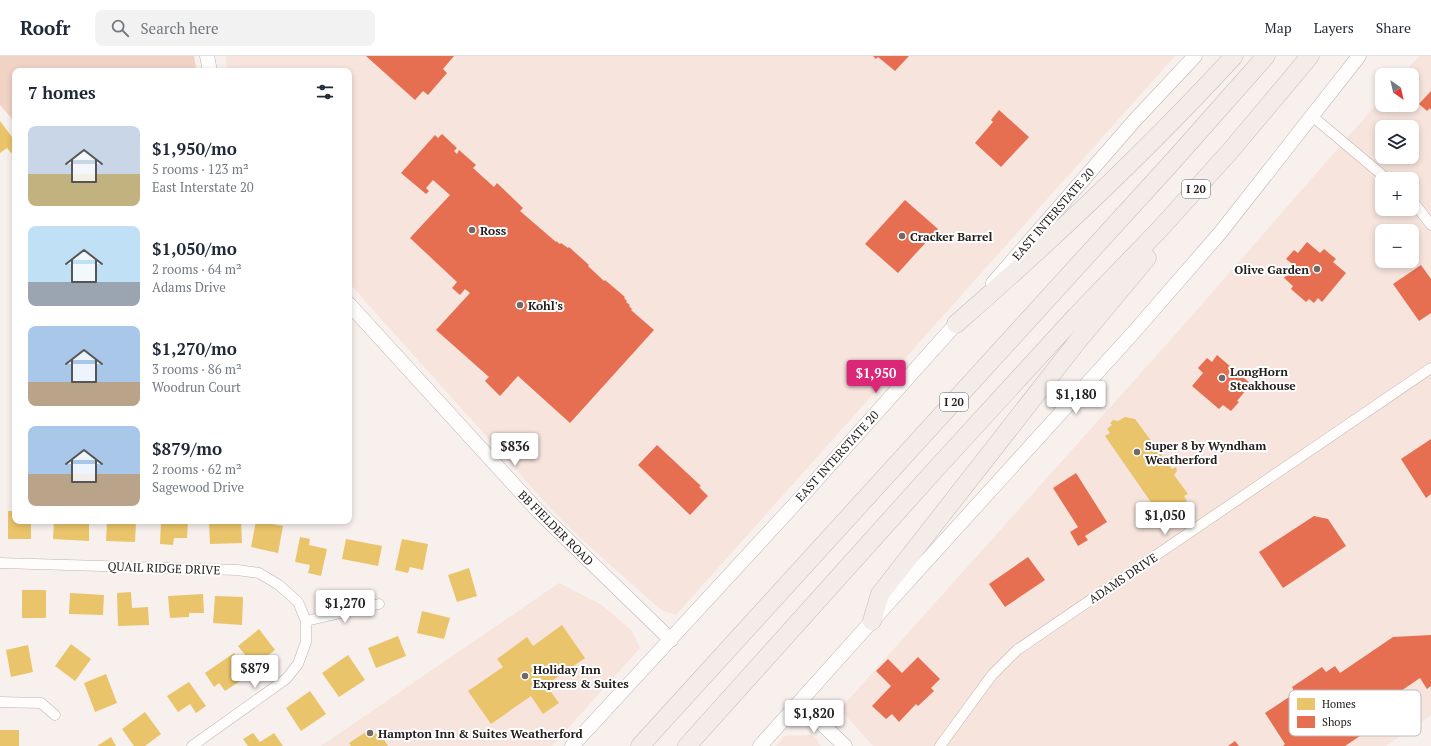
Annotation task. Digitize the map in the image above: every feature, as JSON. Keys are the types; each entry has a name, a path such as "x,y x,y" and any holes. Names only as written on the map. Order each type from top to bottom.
{"highway":[{"path":"956,324 1044,246 1142,150 1234,56"},
{"name":"I 20","path":"640,746 1266,56"},
{"name":"I 20","path":"687,746 1076,316 1160,230 1232,149 1310,56"},
{"path":"872,621 880,594 1058,366 1147,258 1160,230"}],"main road":[{"path":"207,56 209,68"},
{"name":"EAST INTERSTATE 20","path":"572,746 671,640 956,324 1135,120 1195,56"},
{"path":"760,746 1139,326 1220,232 1359,56"},
{"name":"BB FIELDER ROAD","path":"352,307 538,511 671,640"},
{"path":"800,702 845,746"}],"street":[{"path":"1312,116 1379,172"},
{"path":"1419,209 1431,225"},
{"name":"ADAMS DRIVE","path":"940,746 992,675 1017,650 1431,368"},
{"name":"QUAIL RIDGE DRIVE","path":"0,563 237,570 259,574 279,584 298,602 306,621"},
{"path":"192,746 286,679 298,664 306,642 306,621 379,604"},
{"path":"0,702 41,703 55,715"}],"shaded area":[{"path":"0,56 194,56 196,68 12,68 12,119 0,105"},
{"path":"226,56 1175,56 676,615 661,610 579,537 554,512 352,286 352,68 227,68"},
{"path":"1419,56 1431,56 1431,715 1421,722 1421,690 1289,690 1289,736 1401,736 1386,746 873,746 840,709 1182,327 1375,106 1375,112 1419,112 1419,68 1408,68"},
{"path":"559,583 602,605 632,631 640,648 552,746 321,746"},
{"path":"812,735 817,739 817,742 821,746 776,746 784,736"}],"building: Homes":[{"path":"0,121 12,137 12,154 7,148 0,153"},
{"name":"Super 8 by Wyndham Weatherford","path":"1125,417 1135,419 1172,469 1176,467 1177,471 1174,475 1188,494 1184,496 1187,501 1167,513 1160,508 1155,508 1105,436 1110,433 1107,429 1112,425 1110,423 1113,420 1118,421"},
{"path":"8,511 12,511 12,524 31,524 31,539 8,539"},
{"path":"54,524 89,524 89,541 53,539"},
{"path":"107,524 136,524 135,542 106,541"},
{"path":"161,524 188,524 187,538 174,538 173,545 160,544"},
{"path":"209,524 241,524 242,543 210,544"},
{"path":"255,524 272,524 283,526 278,553 251,547"},
{"path":"300,537 310,539 309,545 327,549 321,576 308,573 310,565 295,562"},
{"path":"346,539 382,546 378,566 342,559"},
{"path":"402,539 428,544 423,570 410,567 408,573 395,570"},
{"path":"469,568 477,596 457,602 448,575"},
{"path":"22,590 46,590 46,618 22,618"},
{"path":"131,592 132,608 148,607 149,625 118,626 117,593"},
{"path":"70,593 104,595 103,615 69,614"},
{"path":"203,594 204,613 189,613 189,617 170,618 168,596"},
{"path":"215,596 243,597 242,625 213,623"},
{"path":"422,611 450,618 444,639 417,633"},
{"name":"Holiday Inn Express & Suites","path":"562,625 585,658 546,685 559,703 543,714 531,696 491,724 468,691 503,667 497,659 527,637 533,646"},
{"path":"259,629 275,650 254,666 238,646"},
{"path":"398,636 406,656 376,668 368,648"},
{"path":"71,644 91,659 75,681 55,666"},
{"path":"28,645 33,672 11,677 6,650"},
{"path":"234,653 249,675 225,691 219,683 214,687 205,673"},
{"path":"348,655 365,680 339,697 322,673"},
{"path":"106,674 117,703 95,712 84,683"},
{"path":"189,682 206,706 196,713 190,704 178,712 167,696"},
{"path":"310,691 326,714 301,731 286,708"},
{"path":"145,712 161,734 145,746 134,746 122,729"},
{"name":"Hampton Inn & Suites Weatherford","path":"372,728 380,740 383,738 388,746 351,746 349,743"},
{"path":"0,730 19,730 19,746 0,746"},
{"path":"253,733 260,742 274,733 283,746 248,746 243,739"},
{"path":"111,737 116,746 97,746"}],"building: Shops":[{"path":"366,56 454,56 443,69 447,73 428,95 423,91 415,100"},
{"path":"873,56 909,56 895,71 878,57 876,59"},
{"path":"1431,91 1431,110 1430,108 1427,111 1419,104"},
{"path":"999,110 1029,137 1001,167 975,143 993,122 991,120"},
{"path":"442,134 457,148 454,151 457,154 459,150 476,165 473,168 494,187 497,183 523,208 520,211 556,242 561,243 568,248 569,247 604,281 605,280 625,297 626,302 632,309 631,310 654,330 570,423 518,376 500,396 485,381 489,377 436,330 470,293 465,289 460,295 452,288 457,282 410,238 450,195 433,180 426,188 429,191 426,194 401,173 435,135 438,138"},
{"name":"Cracker Barrel","path":"905,200 938,229 898,273 865,244"},
{"name":"Olive Garden","path":"1307,242 1320,253 1324,249 1336,259 1333,262 1346,273 1322,302 1318,298 1314,303 1309,299 1306,302 1291,289 1293,286 1284,278 1295,266 1286,259 1294,250 1298,253"},
{"path":"1421,265 1431,279 1431,313 1419,321 1393,284 1417,268 1419,268"},
{"name":"LongHorn Steakhouse","path":"1217,355 1251,384 1231,411 1223,405 1219,409 1192,386 1203,373 1198,368 1207,358 1212,362"},
{"path":"1431,439 1431,494 1426,498 1401,459"},
{"path":"657,445 701,486 699,487 708,496 690,515 638,465"},
{"path":"1076,473 1107,522 1085,536 1088,540 1078,546 1070,532 1078,527 1053,488"},
{"path":"1314,516 1328,519 1346,546 1283,588 1259,552"},
{"path":"1028,557 1045,580 1005,607 989,584"},
{"path":"1431,635 1431,686 1427,689 1420,678 1402,690 1294,690 1292,687 1322,667 1326,672 1335,666 1340,673 1393,637"},
{"path":"918,657 940,679 931,688 934,691 918,706 916,704 899,722 892,714 886,719 872,706 891,686 876,671 888,659 902,673"},
{"path":"1289,697 1289,736 1360,736 1345,746 1283,746 1285,744 1265,713"},
{"path":"1235,741 1239,746 1228,746"}],"place":[{"name":"Ross","path":"472,230"},
{"name":"Cracker Barrel","path":"902,236"},
{"name":"Olive Garden","path":"1317,269"},
{"name":"Kohl's","path":"520,305"},
{"name":"LongHorn Steakhouse","path":"1222,378"},
{"name":"Super 8 by Wyndham Weatherford","path":"1137,452"},
{"name":"Holiday Inn Express & Suites","path":"525,676"},
{"name":"Hampton Inn & Suites Weatherford","path":"370,733"}]}
